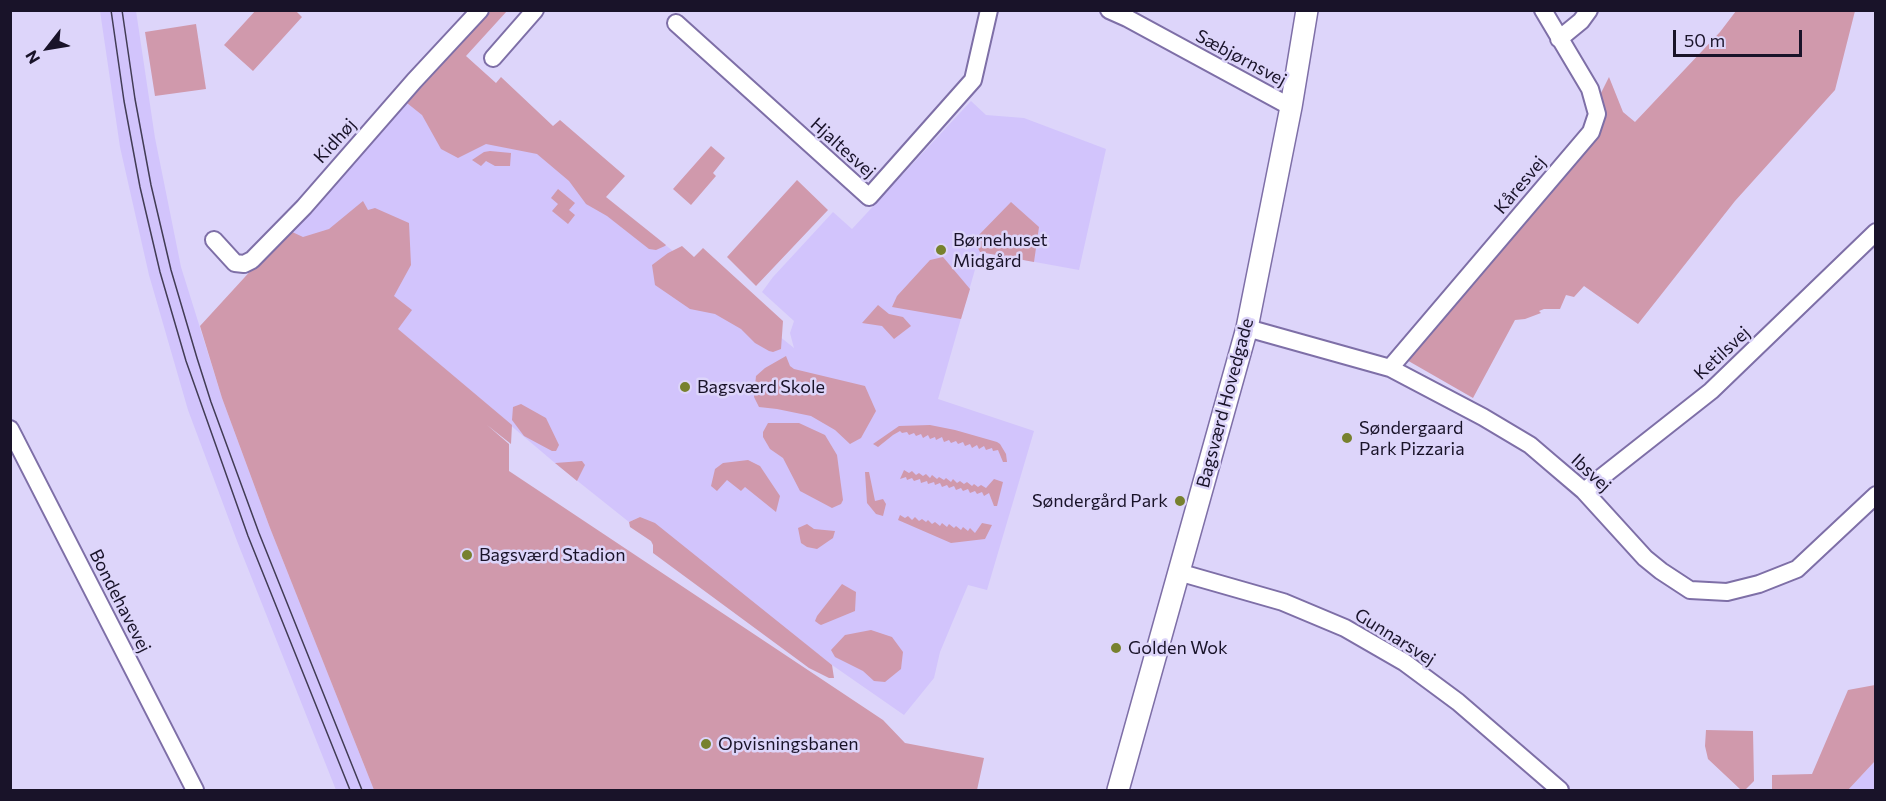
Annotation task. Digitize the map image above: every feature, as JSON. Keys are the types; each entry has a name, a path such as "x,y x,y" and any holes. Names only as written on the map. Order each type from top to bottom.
{"street":[{"name":"Kidhøj","path":"214,240 234,263 244,264 252,260 304,207 480,10"},
{"path":"493,58 535,10"},
{"name":"Hjaltesvej","path":"676,23 869,197 973,80 989,10"},
{"name":"Sæbjørnsvej","path":"1109,10 1291,107"},
{"name":"Bagsværd Hovedgade","path":"1118,790 1247,328 1291,107 1307,10"},
{"name":"Kåresvej","path":"1390,368 1591,132 1597,114 1590,89 1543,10"},
{"path":"1559,39 1581,21 1589,10"},
{"name":"Ketilsvej","path":"1584,491 1711,391 1875,232"},
{"name":"Ibsvej","path":"1247,328 1390,368 1483,417 1530,445 1584,491 1636,549 1661,571 1690,590 1727,592 1759,584 1797,569 1875,495"},
{"name":"Bondehavevej","path":"10,429 195,790"},
{"name":"Gunnarsvej","path":"1178,572 1282,602 1345,628 1404,662 1458,702 1560,790"}],"shaded area":[{"path":"256,10 296,11 302,17 253,71 224,45"},
{"path":"100,11 136,11 155,138 181,267 222,398 270,528 374,790 336,790 237,541 188,410 149,275 120,147"},
{"path":"491,11 507,11 466,56 496,83 501,77 553,126 560,120 625,176 606,197 665,246 656,250 649,249 607,216 586,204 569,181 537,154 486,144 458,158 441,149 422,115 407,103"},
{"path":"1736,11 1855,11 1835,90 1735,201 1638,324 1584,286 1574,297 1566,295 1560,309 1544,309 1539,311 1541,313 1515,320 1473,398 1405,359 1604,121 1604,112 1599,97 1609,77 1623,112 1635,122 1720,32"},
{"path":"196,24 206,89 155,96 145,32"},
{"name":"Bagsværd Skole","path":"442,66 794,348 790,333 794,321 762,292 833,212 852,229 971,101 986,115 1024,118 1106,149 1079,270 980,252 938,399 1034,431 987,590 968,585 940,652 934,678 904,715 832,665 640,517 629,522 555,463 285,234"},
{"path":"711,146 725,158 713,173 716,176 691,205 673,189"},
{"path":"490,151 511,153 510,166 495,166 486,161 481,166 472,160"},
{"path":"797,180 828,210 756,286 727,257"},
{"path":"558,189 575,203 569,210 575,215 568,224 552,211 558,204 551,198"},
{"name":"Bagsværd Stadion","path":"363,201 368,210 375,208 409,223 411,265 394,296 412,310 398,329 512,425 511,444 487,425 509,444 509,471 883,720 905,743 984,758 977,790 374,790 270,528 222,398 200,326 288,230 303,237 329,229"},
{"path":"1011,202 1039,227 1034,262 980,252 974,240"},
{"path":"682,246 694,257 703,248 783,321 781,349 769,351 755,343 741,329 715,314 690,309 655,285 652,265"},
{"path":"943,257 970,289 961,319 892,307 897,296 930,260"},
{"path":"878,305 889,314 903,317 911,326 894,339 882,326 862,323"},
{"path":"786,356 790,366 794,369 865,386 876,411 861,438 850,444 835,430 811,416 759,407 754,397 756,376"},
{"path":"521,404 546,418 559,445 556,451 524,436 512,420 513,407"},
{"path":"768,423 799,423 825,435 837,455 843,500 841,504 832,508 800,491 783,458 770,449 763,437"},
{"path":"930,425 997,442 1006,454 1007,462 1003,462 998,450 993,451 992,448 986,450 984,446 979,449 977,445 972,448 970,444 965,446 963,442 951,443 949,440 944,442 942,437 936,440 935,437 930,439 928,435 923,438 921,434 909,435 907,432 900,431 878,447 873,444 899,426"},
{"path":"748,460 760,466 780,496 776,512 745,487 741,491 727,480 717,491 711,486 715,469 723,463"},
{"path":"582,461 585,465 577,481 555,463"},
{"path":"904,470 909,473 912,471 916,475 926,474 930,478 932,475 937,479 946,478 951,482 953,479 957,483 967,482 972,486 981,485 986,488 994,479 1003,482 997,506 994,506 989,493 984,496 982,492 970,493 968,489 956,490 954,486 942,487 940,483 928,484 927,481 921,483 920,479 907,480 906,477 900,479"},
{"path":"865,472 869,472 875,501 883,499 886,504 883,516 876,514 867,503"},
{"path":"900,515 905,518 908,516 912,520 915,517 919,521 928,520 940,526 942,523 947,527 949,524 961,530 963,527 968,531 970,528 975,533 982,523 992,525 985,539 951,543 898,520"},
{"path":"640,517 655,523 832,665 834,678 829,678 809,668 653,553 651,541 630,527 629,522"},
{"path":"807,524 814,529 835,531 833,538 817,549 807,547 801,543 798,528"},
{"path":"842,584 856,592 855,611 819,624 815,621 817,616"},
{"path":"871,630 892,637 903,652 901,669 885,682 874,681 863,671 835,657 831,650 845,635"},
{"path":"1875,685 1875,761 1848,790 1772,790 1772,775 1812,774 1848,690"},
{"path":"1706,730 1753,731 1754,781 1745,790 1741,790 1708,759 1705,746"},
{"path":"1875,761 1875,790 1848,790"}],"tram line":[{"path":"111,10 124,101 140,187 160,272 186,361 248,536 350,790"},
{"path":"122,10 151,185 171,270 197,358 259,533 362,790"}],"place":[{"name":"Børnehuset Midgård","path":"941,250"},
{"name":"Bagsværd Skole","path":"685,387"},
{"name":"Søndergaard Park Pizzaria","path":"1347,438"},
{"name":"Søndergård Park","path":"1180,501"},
{"name":"Bagsværd Stadion","path":"467,555"},
{"name":"Golden Wok","path":"1116,648"},
{"name":"Opvisningsbanen","path":"706,744"}]}
